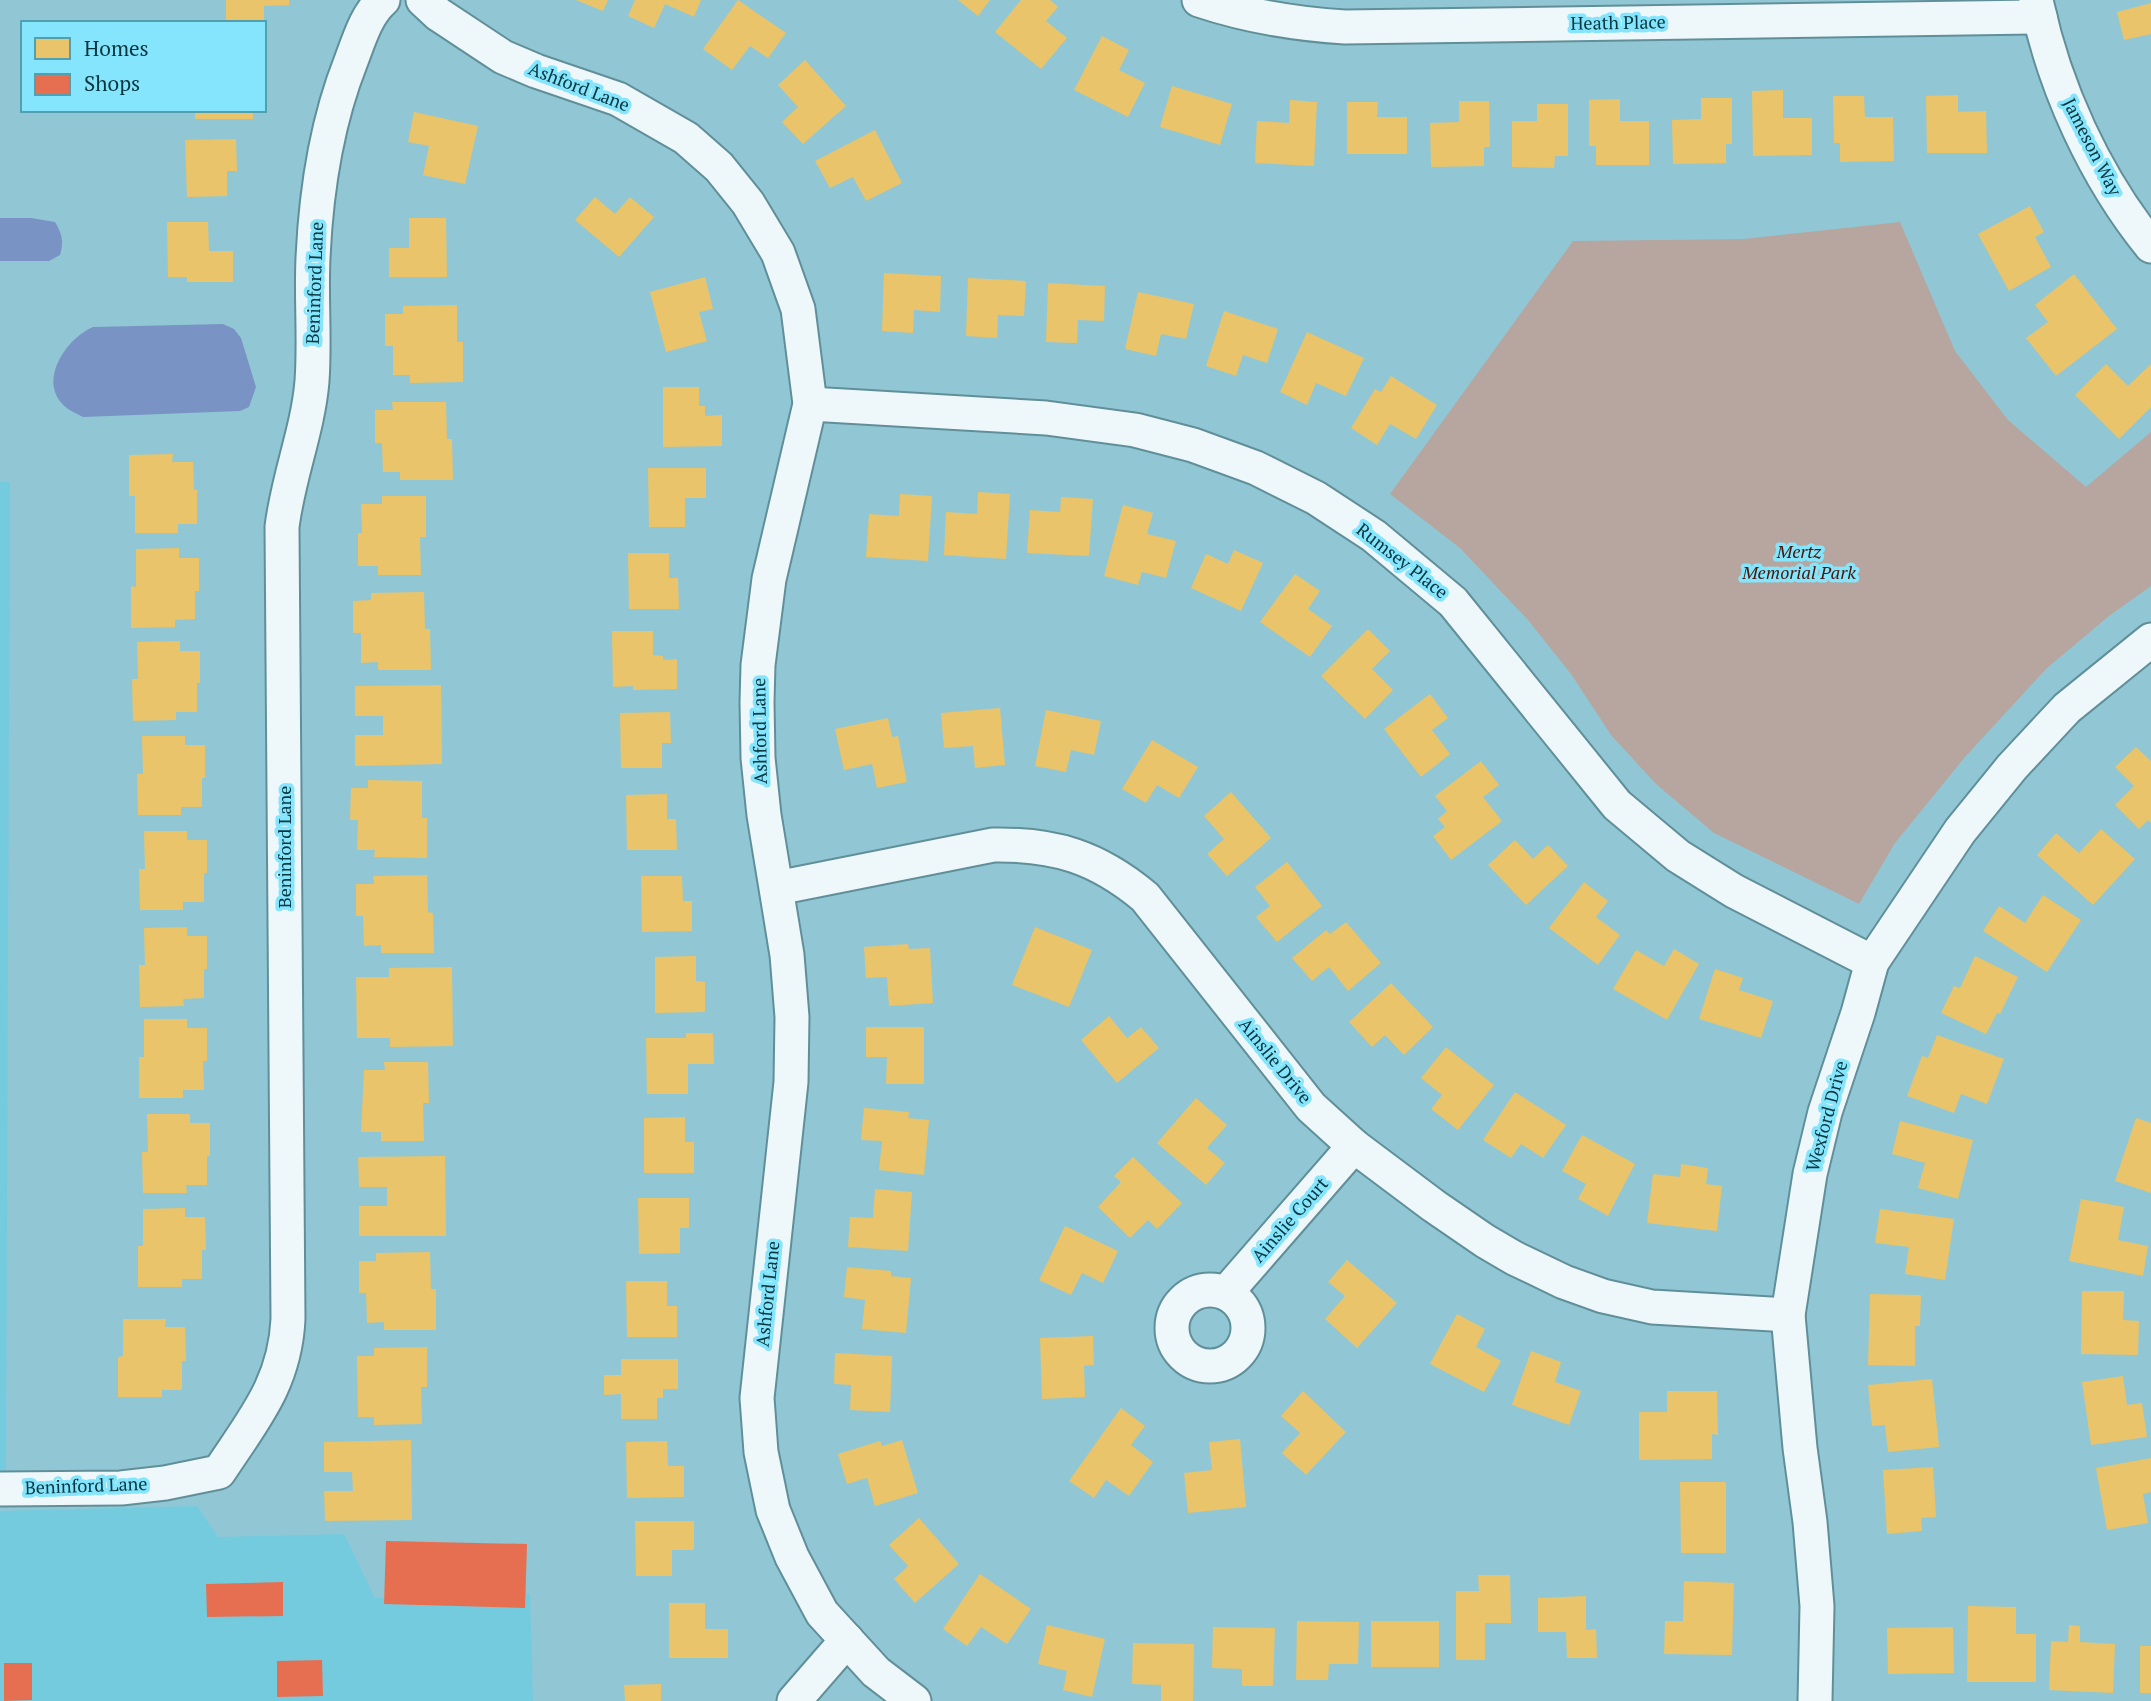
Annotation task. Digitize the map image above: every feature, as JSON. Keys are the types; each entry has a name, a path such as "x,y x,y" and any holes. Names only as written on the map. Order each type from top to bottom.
{"street":[{"name":"Beninford Lane","path":"0,1489 121,1488 165,1483 219,1472 268,1397 284,1359 288,1319 282,527 285,497 312,382 313,258 318,189 328,132 341,86 362,33 376,6 383,0"},
{"name":"Ashford Lane","path":"423,0 438,14 503,57 536,71 594,89 657,120 686,138 719,167 748,203 768,234 799,309 810,404 769,579 758,665 758,758 792,1017 790,1082 757,1398 761,1452 773,1510 792,1558 822,1612 899,1697"},
{"name":"Heath Place","path":"1199,0 1274,20 1345,27 2038,8"},
{"name":"Jameson Way","path":"2038,8 2063,88 2080,131 2135,227 2151,246"},
{"name":"Rumsey Place","path":"810,404 1046,418 1135,430 1193,445 1256,468 1316,498 1374,536 1453,602 1616,805 1678,856 1734,891 1872,962"},
{"name":"Wexford Drive","path":"1815,1701 1817,1606 1788,1315 1816,1149 1872,962 1960,831 2012,767 2067,708 2151,640"},
{"name":"Ainslie Drive","path":"777,888 993,845 1026,844 1058,850 1088,860 1112,872 1145,897 1311,1107 1354,1146 1485,1241 1564,1282 1603,1296 1651,1307 1788,1315"},
{"name":"Ainslie Court","path":"1226,1293 1354,1146"},
{"path":"794,1701 847,1640"}],"shaded area":[{"path":"0,218 31,218 55,222 62,238 60,255 49,261 0,261"},
{"path":"223,324 234,329 241,338 256,387 249,407 240,411 83,417 68,409 58,399 54,375 58,363 73,341 93,327"},
{"path":"0,482 10,482 6,1472 0,1472"},
{"path":"197,1506 218,1537 344,1534 375,1598 530,1594 533,1701 0,1701 0,1511"}],"green space":[{"name":"Mertz Memorial Park","path":"1900,222 1955,351 2008,420 2086,487 2151,432 2151,586 2109,616 2047,668 1965,757 1895,843 1859,904 1714,833 1656,784 1611,735 1571,674 1528,620 1460,548 1390,494 1573,241 1744,239"}],"building: Homes":[{"path":"226,0 289,0 289,5 264,6 264,21 226,21"},
{"path":"576,0 608,0 603,11"},
{"path":"635,0 701,0 694,17 665,4 654,28 628,16"},
{"path":"738,0 786,33 768,58 750,46 732,70 703,49"},
{"path":"958,0 990,0 978,16"},
{"path":"1021,0 1050,0 1058,7 1046,21 1067,38 1041,69 995,32"},
{"path":"2151,3 2151,34 2124,40 2117,12"},
{"path":"1102,36 1129,50 1119,70 1145,83 1128,117 1074,90"},
{"path":"805,60 846,106 803,144 782,122 798,107 778,85"},
{"path":"1172,86 1232,104 1220,145 1160,127"},
{"path":"1783,90 1783,118 1812,118 1812,155 1753,156 1752,91"},
{"path":"1958,95 1958,112 1986,111 1987,153 1927,153 1926,96"},
{"path":"1833,96 1864,96 1865,117 1893,117 1894,161 1840,162 1840,143 1834,143"},
{"path":"1701,98 1732,98 1732,144 1726,144 1726,163 1673,164 1672,120 1701,119"},
{"path":"1620,99 1620,121 1649,121 1649,165 1596,165 1596,146 1589,146 1589,100"},
{"path":"1290,100 1317,102 1314,166 1255,163 1257,121 1289,123"},
{"path":"1459,101 1489,101 1490,147 1484,147 1484,166 1431,167 1430,123 1459,122"},
{"path":"1347,102 1378,102 1377,117 1407,117 1407,154 1347,154"},
{"path":"1537,104 1568,104 1568,156 1555,156 1554,168 1512,167 1512,121 1537,121"},
{"path":"195,112 253,112 253,119 195,119"},
{"path":"414,112 478,126 465,184 423,175 429,146 408,142"},
{"path":"875,130 902,183 866,201 853,177 830,188 815,161"},
{"path":"236,139 237,171 227,171 227,196 187,197 185,140"},
{"path":"595,197 615,214 630,197 654,217 619,257 575,220"},
{"path":"2030,206 2044,232 2035,237 2051,267 2009,291 1978,234"},
{"path":"409,218 446,218 447,277 389,277 389,248 409,248"},
{"path":"167,222 208,222 209,251 233,251 233,282 187,282 187,277 168,277"},
{"path":"884,273 941,276 940,312 914,310 913,333 882,331"},
{"path":"2074,274 2117,329 2056,376 2026,338 2048,322 2035,305"},
{"path":"705,277 713,309 699,312 707,341 666,352 650,292"},
{"path":"968,278 1026,281 1024,316 998,315 997,338 966,336"},
{"path":"1048,283 1105,286 1104,321 1078,320 1077,343 1046,342"},
{"path":"1138,292 1194,304 1186,339 1161,334 1156,356 1125,349"},
{"path":"457,305 457,342 463,342 463,382 410,383 410,375 393,375 393,346 385,346 385,314 403,314 403,306"},
{"path":"1224,311 1278,329 1267,363 1243,355 1236,376 1206,366"},
{"path":"1307,332 1364,358 1346,396 1316,383 1307,405 1280,392"},
{"path":"2106,364 2128,386 2151,364 2151,407 2119,439 2075,395"},
{"path":"1391,376 1437,405 1416,439 1390,424 1377,445 1351,428 1375,389 1381,392"},
{"path":"663,387 699,387 699,406 705,406 705,416 722,415 722,446 663,447"},
{"path":"392,402 446,402 447,439 452,439 453,480 400,480 400,472 383,472 382,443 375,443 375,410 393,410"},
{"path":"173,454 172,462 193,462 194,490 197,490 197,524 178,524 178,533 135,533 135,496 129,496 129,455"},
{"path":"648,468 706,468 706,498 685,498 685,527 649,527"},
{"path":"978,492 1010,494 1006,559 944,555 946,512 977,514"},
{"path":"900,494 932,496 928,561 866,557 869,514 899,516"},
{"path":"382,496 426,496 426,537 420,537 421,575 378,575 378,566 358,566 358,533 362,533 361,504 382,504"},
{"path":"1061,497 1093,499 1089,556 1027,553 1030,510 1060,512"},
{"path":"1123,505 1153,513 1147,534 1176,541 1166,578 1142,572 1138,585 1104,576"},
{"path":"179,548 179,558 199,558 199,591 195,591 195,619 175,620 175,627 131,628 131,586 136,587 136,549"},
{"path":"1234,550 1263,563 1241,611 1191,588 1206,554 1228,564"},
{"path":"628,553 669,553 669,578 678,578 679,609 629,609"},
{"path":"1295,574 1320,591 1308,609 1332,626 1310,657 1260,622"},
{"path":"424,592 425,629 430,629 431,670 378,670 378,662 361,663 361,633 353,633 353,601 371,600 371,593"},
{"path":"1368,629 1390,651 1372,669 1393,690 1365,719 1321,676"},
{"path":"612,631 653,631 653,655 663,656 663,660 677,659 677,689 633,690 633,686 613,687"},
{"path":"180,641 180,651 200,651 197,712 176,712 176,720 133,721 132,679 138,679 137,642"},
{"path":"441,685 442,764 355,766 355,735 383,735 383,716 355,716 355,686"},
{"path":"1430,694 1448,718 1432,730 1450,754 1421,777 1384,729"},
{"path":"1000,708 1005,765 975,768 973,746 944,748 941,713"},
{"path":"1046,710 1101,721 1094,755 1071,750 1066,772 1035,766"},
{"path":"670,712 671,743 662,743 662,768 621,768 620,713"},
{"path":"888,718 892,737 898,736 907,782 877,788 872,764 844,770 835,729"},
{"path":"142,736 185,736 185,745 205,745 202,807 181,807 181,815 138,815 137,774 143,774"},
{"path":"1152,740 1198,767 1179,798 1157,785 1146,803 1122,789"},
{"path":"2136,747 2151,761 2151,823 2148,820 2139,829 2115,805 2134,786 2115,767"},
{"path":"1481,761 1499,785 1483,797 1502,821 1451,860 1433,836 1445,827 1438,819 1447,811 1435,796"},
{"path":"368,780 422,781 422,818 427,818 427,858 374,857 375,850 357,850 358,820 350,820 351,788 368,788"},
{"path":"1231,792 1271,838 1227,876 1207,854 1224,839 1204,816"},
{"path":"667,794 667,819 676,819 677,850 627,850 626,795"},
{"path":"2101,829 2135,859 2093,905 2037,855 2056,833 2079,853"},
{"path":"144,831 187,831 187,840 207,840 204,902 183,902 183,910 140,910 139,869 145,869"},
{"path":"1515,840 1533,859 1548,845 1568,866 1526,905 1488,865"},
{"path":"1287,862 1322,906 1277,942 1256,917 1270,906 1255,887"},
{"path":"427,875 428,912 433,913 434,953 381,953 381,945 364,946 363,916 356,916 356,884 374,884 373,876"},
{"path":"641,876 682,876 683,901 692,901 692,931 642,932"},
{"path":"1584,882 1608,901 1596,917 1620,935 1598,965 1549,928"},
{"path":"2043,895 2081,920 2047,972 1983,931 1999,906 2025,923"},
{"path":"1346,922 1381,963 1348,991 1329,967 1312,981 1292,958 1326,930 1330,934"},
{"path":"187,927 187,936 207,936 204,998 183,999 184,1006 140,1007 139,965 145,965 144,928"},
{"path":"1035,927 1092,950 1069,1007 1012,985"},
{"path":"908,944 909,949 930,948 933,1003 889,1006 887,977 866,978 864,947"},
{"path":"1674,949 1699,964 1667,1020 1613,989 1636,950 1664,966"},
{"path":"696,956 696,981 705,982 705,1012 655,1013 655,957"},
{"path":"1975,956 2018,977 2000,1014 1997,1013 1986,1034 1941,1013 1954,986 1960,988"},
{"path":"452,967 453,1046 390,1047 390,1038 357,1038 356,977 389,977 389,968"},
{"path":"1715,969 1743,978 1739,990 1773,1001 1761,1038 1699,1019"},
{"path":"1391,983 1433,1027 1404,1055 1385,1035 1372,1047 1349,1022"},
{"path":"1109,1016 1127,1038 1141,1027 1159,1048 1117,1083 1081,1040"},
{"path":"144,1019 187,1019 187,1028 207,1028 207,1061 203,1061 204,1090 183,1090 183,1098 139,1098 139,1057 144,1057"},
{"path":"866,1027 924,1027 924,1084 886,1084 887,1057 866,1057"},
{"path":"686,1033 713,1033 714,1064 688,1064 688,1094 647,1094 646,1038 686,1038"},
{"path":"1937,1035 2004,1059 1987,1104 1961,1094 1954,1113 1907,1096 1922,1056 1928,1058"},
{"path":"1446,1047 1494,1085 1458,1130 1431,1109 1442,1095 1421,1078"},
{"path":"384,1062 428,1062 429,1103 423,1103 424,1141 381,1141 381,1132 361,1132 364,1070 385,1070"},
{"path":"1515,1092 1566,1125 1543,1158 1521,1144 1511,1158 1483,1140"},
{"path":"1196,1098 1227,1125 1207,1148 1225,1163 1206,1185 1157,1143"},
{"path":"864,1108 909,1112 908,1118 929,1120 924,1175 879,1170 882,1141 861,1140"},
{"path":"147,1114 190,1114 190,1123 210,1123 207,1185 186,1185 187,1193 143,1193 142,1152 148,1152"},
{"path":"685,1117 685,1142 694,1142 694,1173 644,1173 644,1118"},
{"path":"2136,1118 2151,1123 2151,1193 2115,1181"},
{"path":"1900,1121 1973,1140 1958,1199 1918,1188 1925,1163 1892,1154"},
{"path":"1582,1135 1635,1164 1608,1216 1578,1199 1586,1184 1562,1171"},
{"path":"445,1156 446,1236 359,1236 359,1206 387,1206 387,1187 359,1187 358,1157"},
{"path":"1133,1157 1182,1203 1157,1229 1148,1220 1130,1238 1098,1207 1121,1182 1114,1176"},
{"path":"1681,1164 1708,1168 1706,1184 1722,1186 1717,1231 1647,1223 1653,1174 1680,1177"},
{"path":"875,1189 912,1192 908,1251 848,1247 850,1217 873,1218"},
{"path":"638,1198 689,1198 689,1228 680,1228 680,1253 639,1254"},
{"path":"2081,1199 2124,1207 2118,1240 2148,1246 2143,1276 2069,1261"},
{"path":"185,1208 185,1217 205,1217 206,1250 202,1250 202,1279 182,1279 182,1287 138,1287 138,1246 143,1246 143,1209"},
{"path":"1880,1209 1954,1219 1945,1280 1905,1274 1909,1247 1875,1243"},
{"path":"1065,1226 1118,1251 1103,1283 1082,1273 1071,1295 1039,1280"},
{"path":"430,1252 431,1289 436,1289 436,1330 384,1330 384,1322 367,1323 366,1293 359,1293 359,1261 376,1261 376,1253"},
{"path":"1347,1260 1397,1303 1357,1348 1325,1319 1345,1296 1328,1282"},
{"path":"847,1267 891,1271 891,1276 911,1278 906,1333 862,1329 865,1300 844,1297"},
{"path":"626,1281 667,1281 667,1306 677,1306 677,1337 627,1337"},
{"path":"2082,1291 2124,1291 2123,1320 2139,1321 2138,1355 2081,1354"},
{"path":"1870,1294 1921,1295 1920,1326 1915,1326 1915,1366 1868,1365"},
{"path":"1457,1314 1485,1329 1476,1347 1501,1361 1484,1392 1430,1364"},
{"path":"123,1319 166,1319 165,1327 185,1327 186,1361 182,1361 182,1390 162,1390 162,1397 118,1397 118,1357 123,1356"},
{"path":"1093,1336 1094,1365 1084,1366 1085,1397 1042,1399 1040,1338"},
{"path":"427,1347 427,1387 421,1387 422,1424 374,1425 374,1417 358,1417 357,1356 374,1356 374,1348"},
{"path":"1531,1351 1561,1362 1555,1382 1581,1391 1569,1425 1512,1405"},
{"path":"835,1353 892,1356 890,1412 850,1410 851,1385 834,1384"},
{"path":"621,1359 678,1359 678,1389 663,1389 663,1398 657,1398 657,1419 621,1419 621,1394 604,1395 604,1375 621,1375"},
{"path":"2123,1376 2127,1405 2142,1403 2147,1437 2091,1445 2082,1382"},
{"path":"1932,1379 1939,1447 1888,1452 1885,1425 1872,1426 1868,1385"},
{"path":"1303,1391 1346,1432 1306,1475 1282,1453 1300,1433 1281,1416"},
{"path":"1667,1391 1717,1391 1718,1435 1712,1434 1712,1459 1639,1460 1639,1412 1667,1412"},
{"path":"1121,1408 1145,1426 1131,1445 1153,1462 1129,1496 1106,1480 1094,1498 1069,1481"},
{"path":"1240,1439 1246,1507 1188,1513 1184,1473 1212,1470 1209,1442"},
{"path":"411,1440 412,1520 325,1521 324,1491 353,1491 352,1472 324,1472 324,1442"},
{"path":"902,1440 918,1493 875,1506 867,1478 847,1484 838,1454 880,1441 882,1446"},
{"path":"667,1441 668,1466 684,1466 684,1497 627,1498 626,1442"},
{"path":"2151,1458 2151,1492 2143,1494 2148,1523 2107,1530 2096,1468"},
{"path":"1933,1467 1936,1517 1921,1518 1922,1531 1887,1534 1883,1470"},
{"path":"1680,1482 1726,1482 1726,1553 1681,1553"},
{"path":"919,1518 959,1564 915,1603 894,1579 908,1566 889,1545"},
{"path":"635,1521 694,1521 694,1550 672,1550 672,1576 636,1576"},
{"path":"980,1574 1031,1609 1007,1644 981,1627 967,1646 943,1629"},
{"path":"1478,1575 1510,1575 1511,1623 1485,1623 1485,1660 1456,1660 1456,1591 1479,1591"},
{"path":"1684,1581 1734,1583 1732,1655 1664,1654 1665,1621 1683,1621"},
{"path":"1586,1596 1586,1630 1596,1629 1597,1658 1567,1658 1566,1632 1538,1632 1538,1598"},
{"path":"669,1603 705,1603 705,1629 728,1629 728,1658 669,1658"},
{"path":"1968,1606 2016,1607 2016,1634 2036,1634 2036,1682 1967,1682"},
{"path":"1297,1621 1359,1622 1358,1664 1329,1664 1328,1680 1296,1680"},
{"path":"1371,1621 1439,1621 1439,1667 1371,1667"},
{"path":"1047,1625 1105,1639 1092,1697 1063,1690 1067,1671 1038,1664"},
{"path":"2069,1625 2080,1626 2080,1642 2115,1644 2113,1693 2049,1690 2051,1641 2068,1642"},
{"path":"1213,1627 1275,1628 1273,1686 1242,1686 1242,1669 1212,1668"},
{"path":"1953,1627 1954,1673 1888,1674 1887,1628"},
{"path":"1133,1643 1194,1644 1193,1701 1161,1701 1161,1685 1132,1684"},
{"path":"2140,1646 2151,1646 2151,1693 2140,1693"},
{"path":"661,1684 661,1701 625,1701 624,1685"}],"building: Shops":[{"path":"386,1541 527,1544 525,1608 384,1604"},
{"path":"283,1582 283,1616 207,1617 206,1584"},
{"path":"322,1660 323,1696 277,1697 277,1661"},
{"path":"4,1663 32,1663 32,1700 4,1701"}]}
